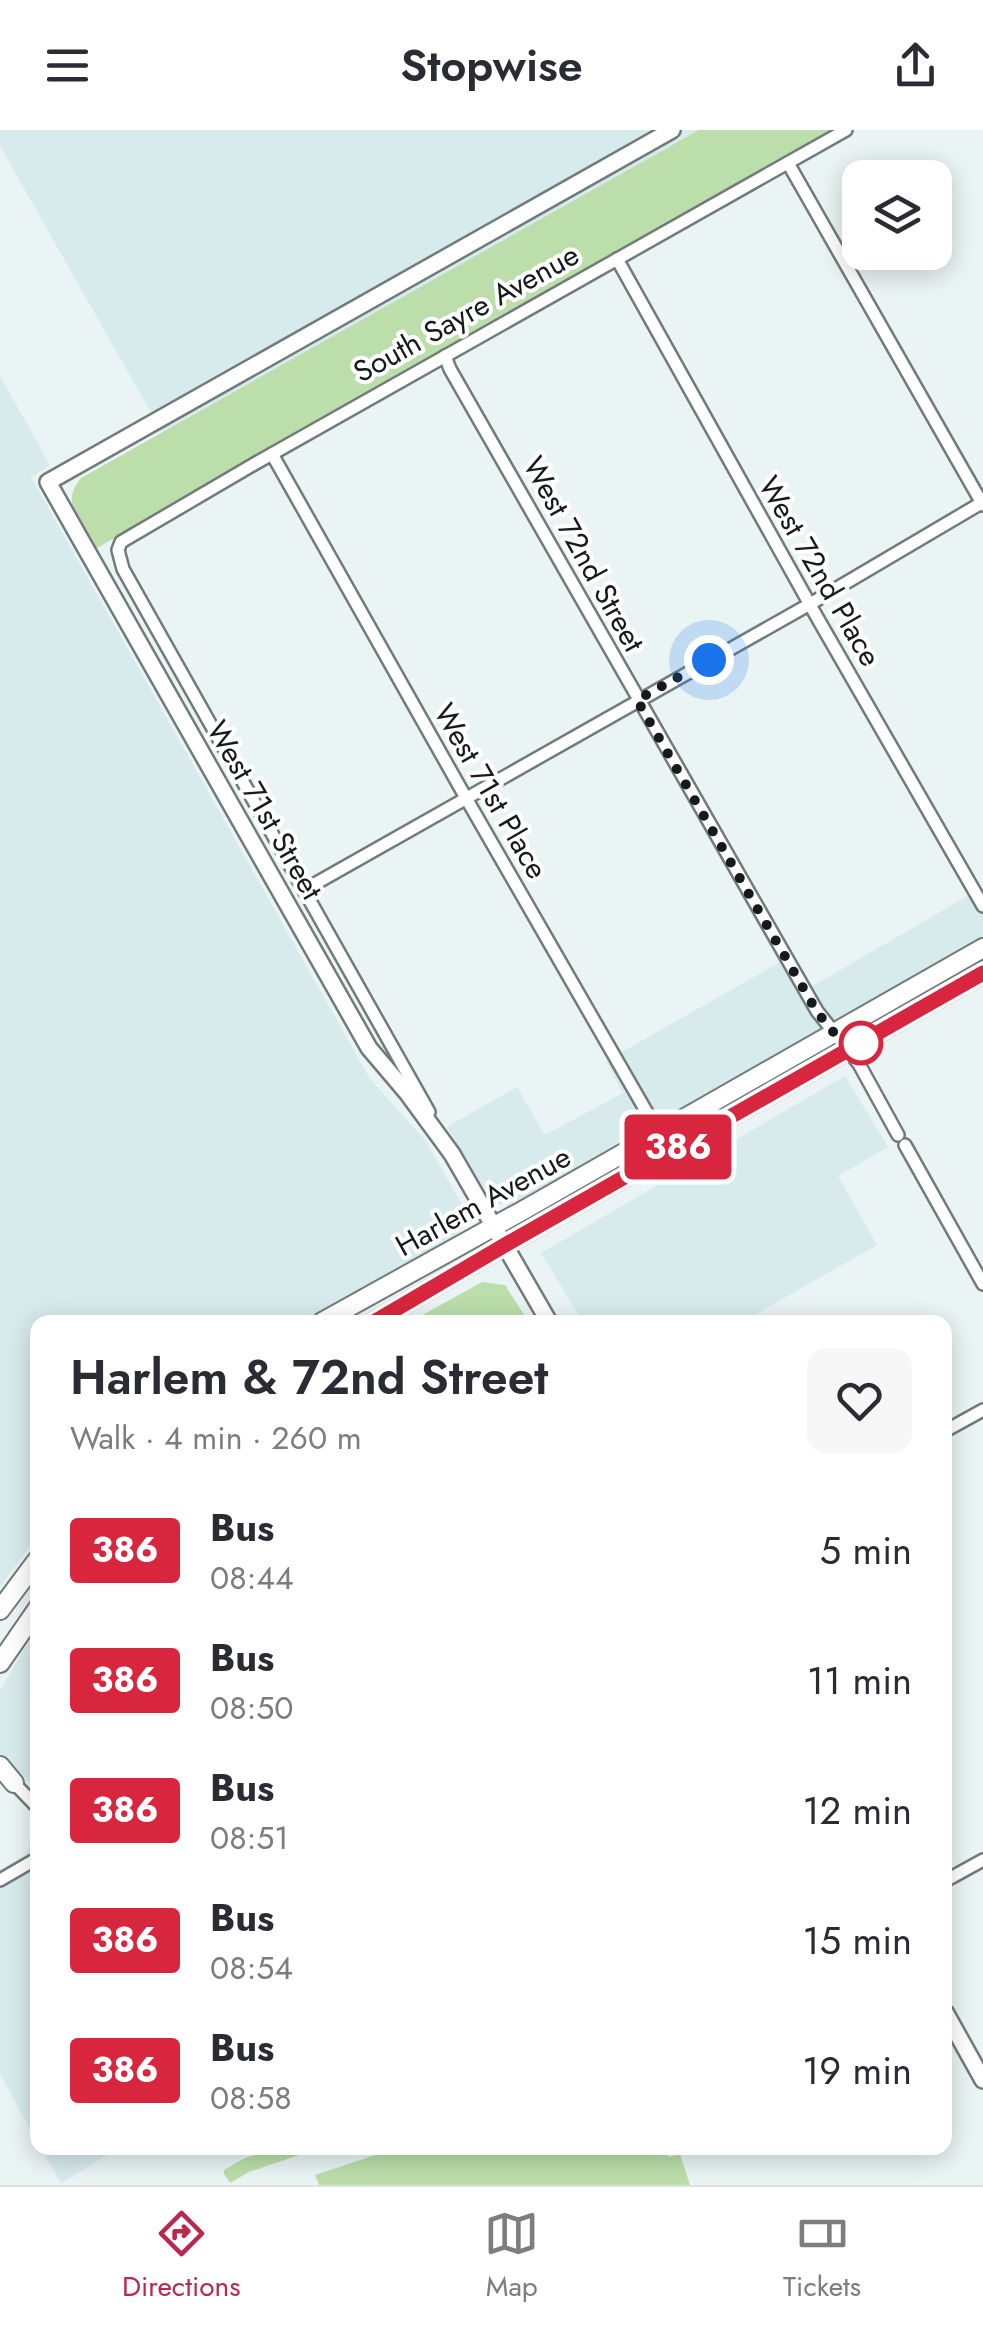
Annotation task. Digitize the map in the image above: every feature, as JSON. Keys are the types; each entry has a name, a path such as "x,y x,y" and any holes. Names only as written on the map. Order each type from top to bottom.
{"main road":[{"name":"Harlem Avenue","path":"335,1315 983,948"},
{"name":"Harlem Avenue","path":"386,1315 983,973"},
{"path":"0,1610 30,1570"},
{"path":"0,1664 30,1620"},
{"path":"0,1766 7,1783"}],"street":[{"name":"South Sayre Avenue","path":"48,482 672,130"},
{"name":"South Sayre Avenue","path":"118,550 128,536 846,130"},
{"path":"304,890 983,503 788,163"},
{"name":"West 72nd Place","path":"616,259 983,906"},
{"name":"West 72nd Street","path":"446,356 637,700 817,1012 859,1064 983,1284"},
{"name":"West 71st Place","path":"272,454 670,1152"},
{"name":"West 71st Street","path":"48,482 369,1048 452,1154"},
{"name":"West 71st Street","path":"118,550 123,568 546,1315"},
{"path":"952,1427 983,1410"},
{"path":"7,1783 30,1802"},
{"path":"952,1877 983,1860"},
{"path":"0,1880 30,1863"},
{"path":"952,2025 983,2080"}],"shaded area":[{"path":"0,130 699,130 162,432 0,146"},
{"path":"0,376 50,465 31,477 370,1079 425,1140 463,1206 465,1217 461,1230 451,1241 319,1315 30,1315 30,1546 0,1587"},
{"path":"983,887 983,937 508,1206 492,1201 447,1127 517,1087 545,1135 623,1093 606,1061 791,956 811,987"},
{"path":"845,1076 888,1147 838,1176 877,1245 754,1315 579,1315 541,1253"},
{"path":"30,1640 30,1782 0,1753 0,1690"},
{"path":"30,1844 30,2128 0,2074 0,1870 25,1855"},
{"path":"45,2155 107,2155 61,2183"}],"green space":[{"path":"699,130 836,130 95,549 72,506 81,478"},
{"path":"482,1282 505,1285 524,1315 423,1315"},
{"path":"299,2155 249,2172 230,2183 224,2170 245,2158"},
{"path":"376,2155 680,2155 690,2185 319,2185 315,2175"}],"bus line":[{"name":"386","path":"386,1315 983,973"}],"route":[{"path":"709,660 637,700 817,1012 848,1050 861,1043"}]}
